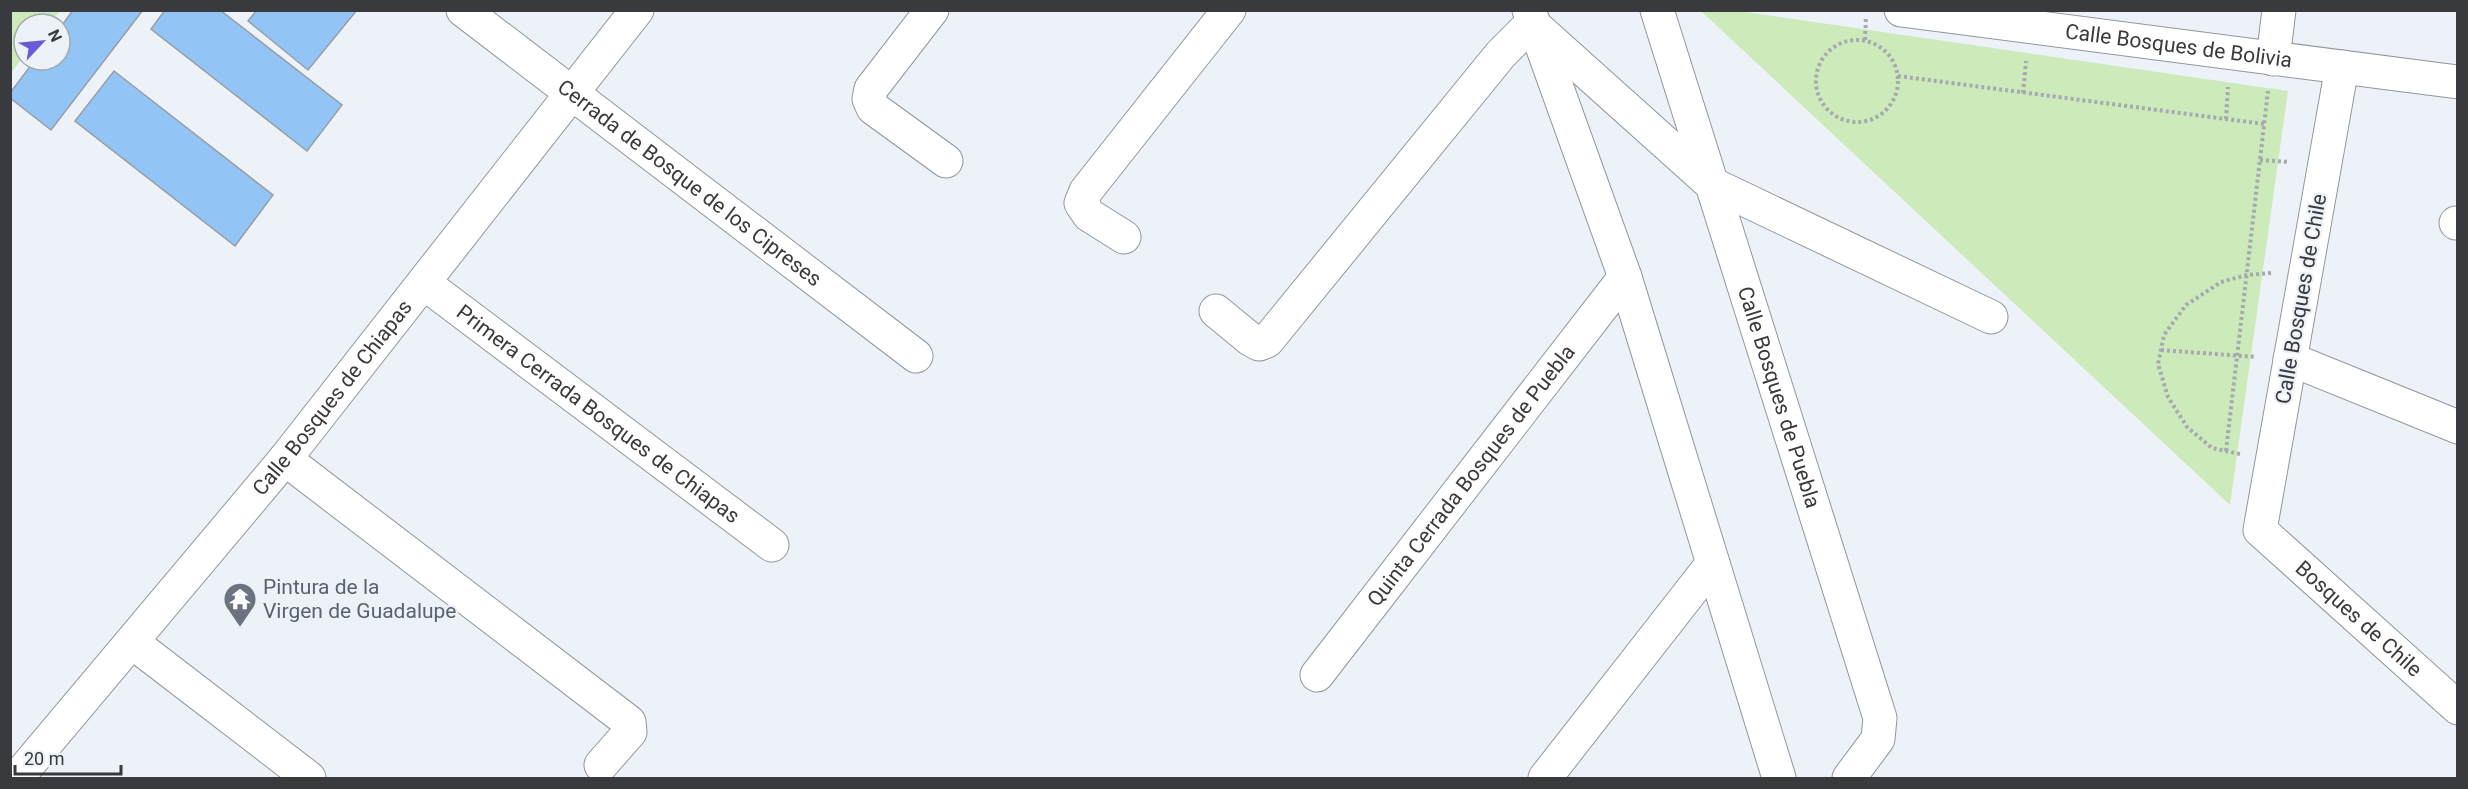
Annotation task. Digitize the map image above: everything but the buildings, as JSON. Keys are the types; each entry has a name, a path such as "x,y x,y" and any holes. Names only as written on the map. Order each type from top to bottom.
{"street":[{"name":"Cerrada de Bosque de los Cipreses","path":"463,10 916,356"},
{"name":"Calle Bosques de Chiapas","path":"16,778 285,459 636,10"},
{"path":"932,10 871,89 868,99 873,108 946,160"},
{"path":"1124,237 1089,215 1081,203 1086,191 1228,10"},
{"name":"Calle Bosques de Puebla","path":"1657,10 1880,718 1878,739 1849,778"},
{"name":"Calle Bosques de Bolivia","path":"1901,10 2031,19 2272,58 2457,82"},
{"path":"2272,58 2279,10"},
{"path":"1526,15 1710,183 1991,317"},
{"path":"1526,15 1625,277 1779,778"},
{"path":"1216,311 1250,339 1259,344 1267,341 1501,54 1526,15"},
{"name":"Calle Bosques de Chile","path":"2260,530 2342,67"},
{"name":"Quinta Cerrada Bosques de Puebla","path":"1317,675 1625,277"},
{"name":"Primera Cerrada Bosques de Chiapas","path":"424,282 772,545"},
{"path":"2290,359 2457,427"},
{"path":"285,459 629,722 630,732 601,765"},
{"name":"Bosques de Chile","path":"2260,530 2457,708"},
{"path":"1545,778 1713,563"},
{"path":"132,642 309,778"}],"path":[{"path":"1865,40 1866,10"},
{"path":"1865,40 1877,44 1887,52 1898,76 1897,90 1892,103 1882,114 1870,120 1857,122 1843,119 1831,112 1822,101 1817,88 1816,74 1821,61 1839,43 1865,40"},
{"path":"2226,451 2272,58"},
{"path":"1898,76 2264,124"},
{"path":"2272,460 2212,448 2187,427 2168,397 2158,364 2164,335 2186,305 2221,282 2247,275 2306,271"},
{"path":"2161,350 2290,359"}],"green space":[{"path":"11,10 60,11 12,12 11,73"},
{"path":"1701,11 1738,11 2288,91 2230,505"}],"place":[{"name":"Pintura de la Virgen de Guadalupe","path":"240,628"}]}
